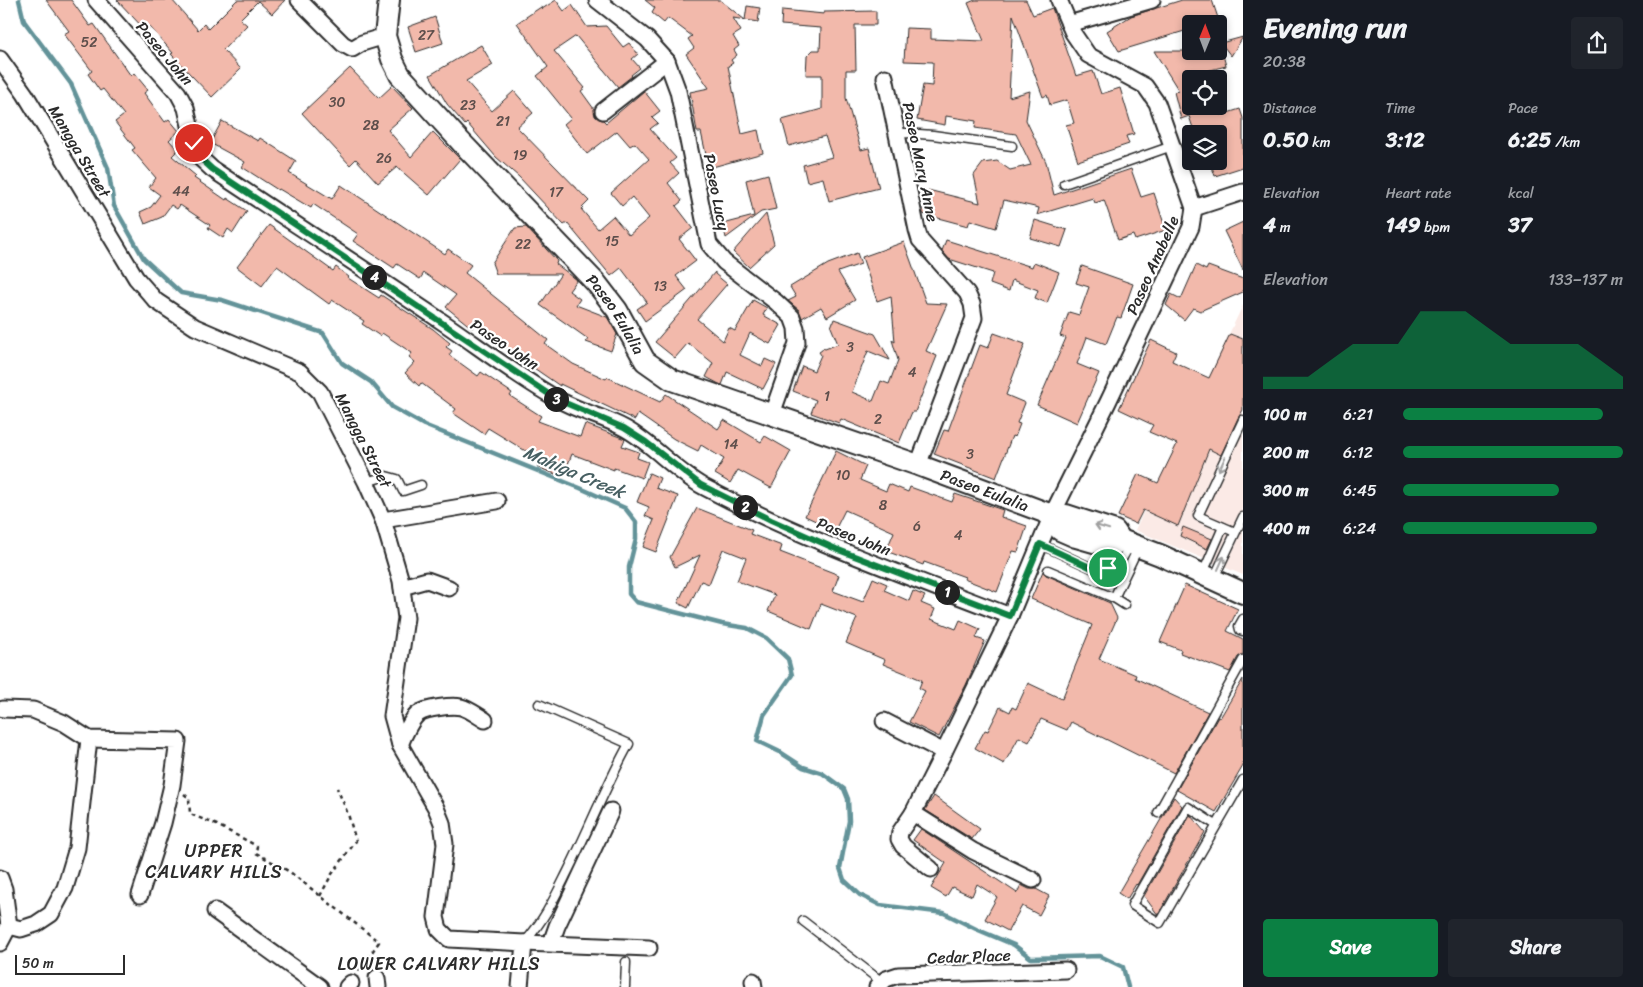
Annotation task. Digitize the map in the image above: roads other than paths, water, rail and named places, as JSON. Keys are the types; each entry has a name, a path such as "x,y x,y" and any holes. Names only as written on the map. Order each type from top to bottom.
{"street":[{"name":"Paseo John","path":"96,0 178,93 186,108 199,157 212,169 548,394 632,432 701,485 771,520 836,549 1010,616"},
{"path":"299,0 343,44 352,49 362,43 385,36"},
{"name":"Paseo Eulalia","path":"389,0 385,36 392,59 400,75 461,142 597,284 618,310 645,361 672,380 918,465 1052,515 1066,515 1115,531 1130,543 1243,594"},
{"name":"Paseo Lucy","path":"597,0 648,39 666,61 678,91 709,244 724,262 776,302 792,317 796,328 797,343 772,414"},
{"name":"Paseo Anabelle","path":"931,869 903,846 899,839 900,832 913,813 1010,616 1052,515 1191,227 1194,208 1157,103 1145,86 1088,55 1079,43 1059,0"},
{"path":"1069,24 1152,0"},
{"name":"Mangga Street","path":"0,59 25,94 136,278 146,290 156,301 195,327 300,372 320,392 366,482 383,520 402,587 406,618 392,716 400,744 436,808 442,823 445,844 436,917 440,929 449,939 649,948"},
{"path":"603,112 666,61"},
{"name":"Paseo Mary Anne","path":"885,77 916,230 920,240 967,293 972,304 974,318 918,465"},
{"path":"1194,208 1243,192"},
{"path":"383,520 497,501"},
{"path":"402,587 427,580 449,588"},
{"path":"400,744 417,714 428,709 461,707 485,720"},
{"path":"4,709 34,710 64,723 89,739 178,741 172,785 163,823 140,895"},
{"path":"884,722 944,752"},
{"path":"9,926 21,929 36,924 51,914 65,888 78,848 89,739"},
{"path":"551,943 557,926 611,811"},
{"path":"913,813 973,851 1033,880"},
{"path":"0,878 4,889 9,926 0,943"},
{"path":"215,911 320,987"},
{"path":"520,987 524,942"},
{"name":"Cedar Place","path":"880,984 898,975 1066,970"}],"lane":[{"path":"897,134 906,132 1012,146"},
{"path":"1064,184 1172,146"},
{"path":"1235,532 1198,516 1243,420"},
{"path":"366,482 386,476 397,479 403,491 421,485"},
{"path":"1208,577 1243,517"},
{"path":"1208,577 1223,527"},
{"path":"1040,544 1094,569 1108,568 1122,559 1130,543"},
{"path":"1114,598 1130,543"},
{"path":"1048,570 1126,605"},
{"path":"1243,618 1240,626 1240,630 1243,631"},
{"path":"1158,813 1243,660"},
{"path":"524,942 539,926 549,910 629,744 539,704"},
{"path":"1216,825 1188,807 1132,905 1160,922 1243,780"},
{"path":"803,921 880,984"},
{"path":"625,987 626,962"}],"waterway":[{"name":"Mahiga Creek","path":"19,0 24,21 71,84 108,168 114,206 144,259 181,293 222,300 323,333 342,363 371,382 392,407 424,425 625,508 636,522 636,539 629,567 629,594 636,602 722,624 747,628 766,638 788,659 792,675 764,715 757,741 780,752 803,767 822,773 844,789 848,799 849,821 840,868 844,880 860,895 880,905 944,913 1014,945 1031,958 1100,956 1123,967 1128,987"}],"district":[{"name":"UPPER CALVARY HILLS","path":"214,861"},
{"name":"LOWER CALVARY HILLS","path":"439,964"}]}
